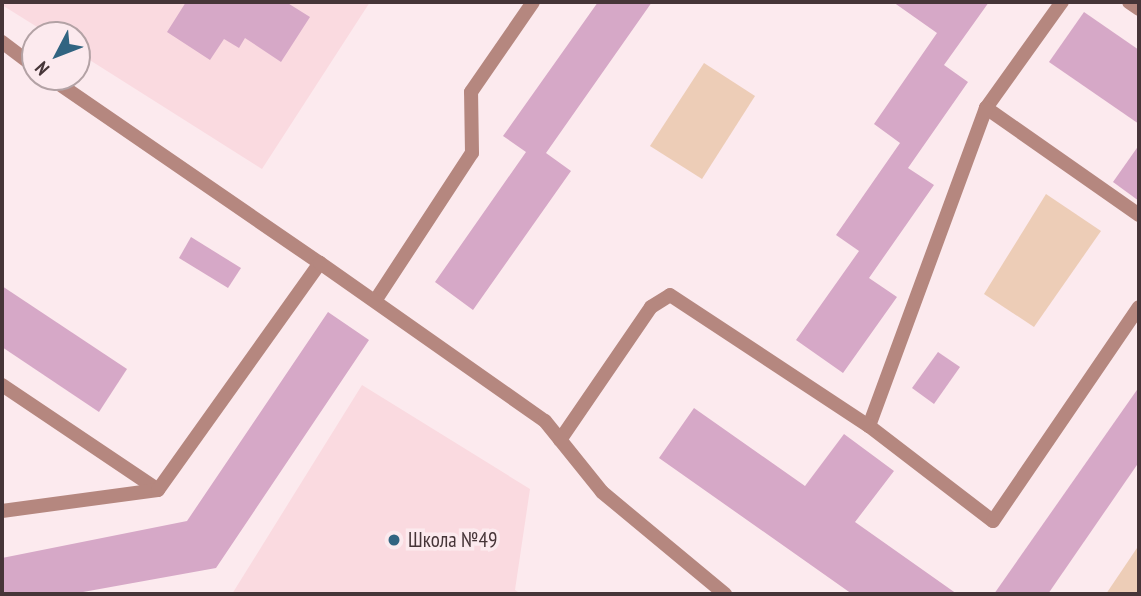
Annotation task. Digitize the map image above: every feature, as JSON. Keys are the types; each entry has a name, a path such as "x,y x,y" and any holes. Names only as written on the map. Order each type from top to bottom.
{"lane":[{"path":"376,301 472,153 471,92 533,2"},
{"path":"869,426 986,108 1062,2"},
{"path":"1129,2 1139,9"},
{"path":"2,42 21,56"},
{"path":"69,91 376,301 545,421 602,492 724,594"},
{"path":"986,108 1139,215"},
{"path":"2,511 158,490 320,263"},
{"path":"561,440 651,307 670,295 869,426 993,521 1139,307"},
{"path":"2,385 158,490"}],"shaded area":[{"path":"2,2 370,2 262,169 91,61 91,21 28,21 2,5"},
{"path":"704,63 755,96 702,179 650,146"},
{"path":"1046,194 1101,231 1034,327 984,294"},
{"name":"Школа №49","path":"362,385 530,489 515,590 521,594 232,594"},
{"path":"1139,545 1139,594 1106,594"}],"building":[{"path":"186,2 286,2 310,17 281,62 245,38 239,48 224,39 210,60 167,32"},
{"path":"598,2 652,2 546,153 571,171 473,310 435,282 526,152 503,136"},
{"path":"893,2 989,2 944,65 968,82 908,168 934,185 869,278 897,297 843,373 796,340 859,251 836,235 900,143 874,124 937,33"},
{"path":"1084,12 1139,50 1139,124 1049,62"},
{"path":"1139,145 1139,201 1113,182"},
{"path":"191,237 241,268 228,288 179,258"},
{"path":"2,286 127,369 99,412 2,347"},
{"path":"328,312 369,340 216,568 72,594 2,594 2,558 187,521"},
{"path":"938,352 960,367 934,404 912,388"},
{"path":"1139,387 1139,462 1048,594 994,594"},
{"path":"694,408 805,486 844,434 894,471 855,522 957,594 852,594 659,458"}],"place":[{"name":"Школа №49","path":"394,540"}]}
